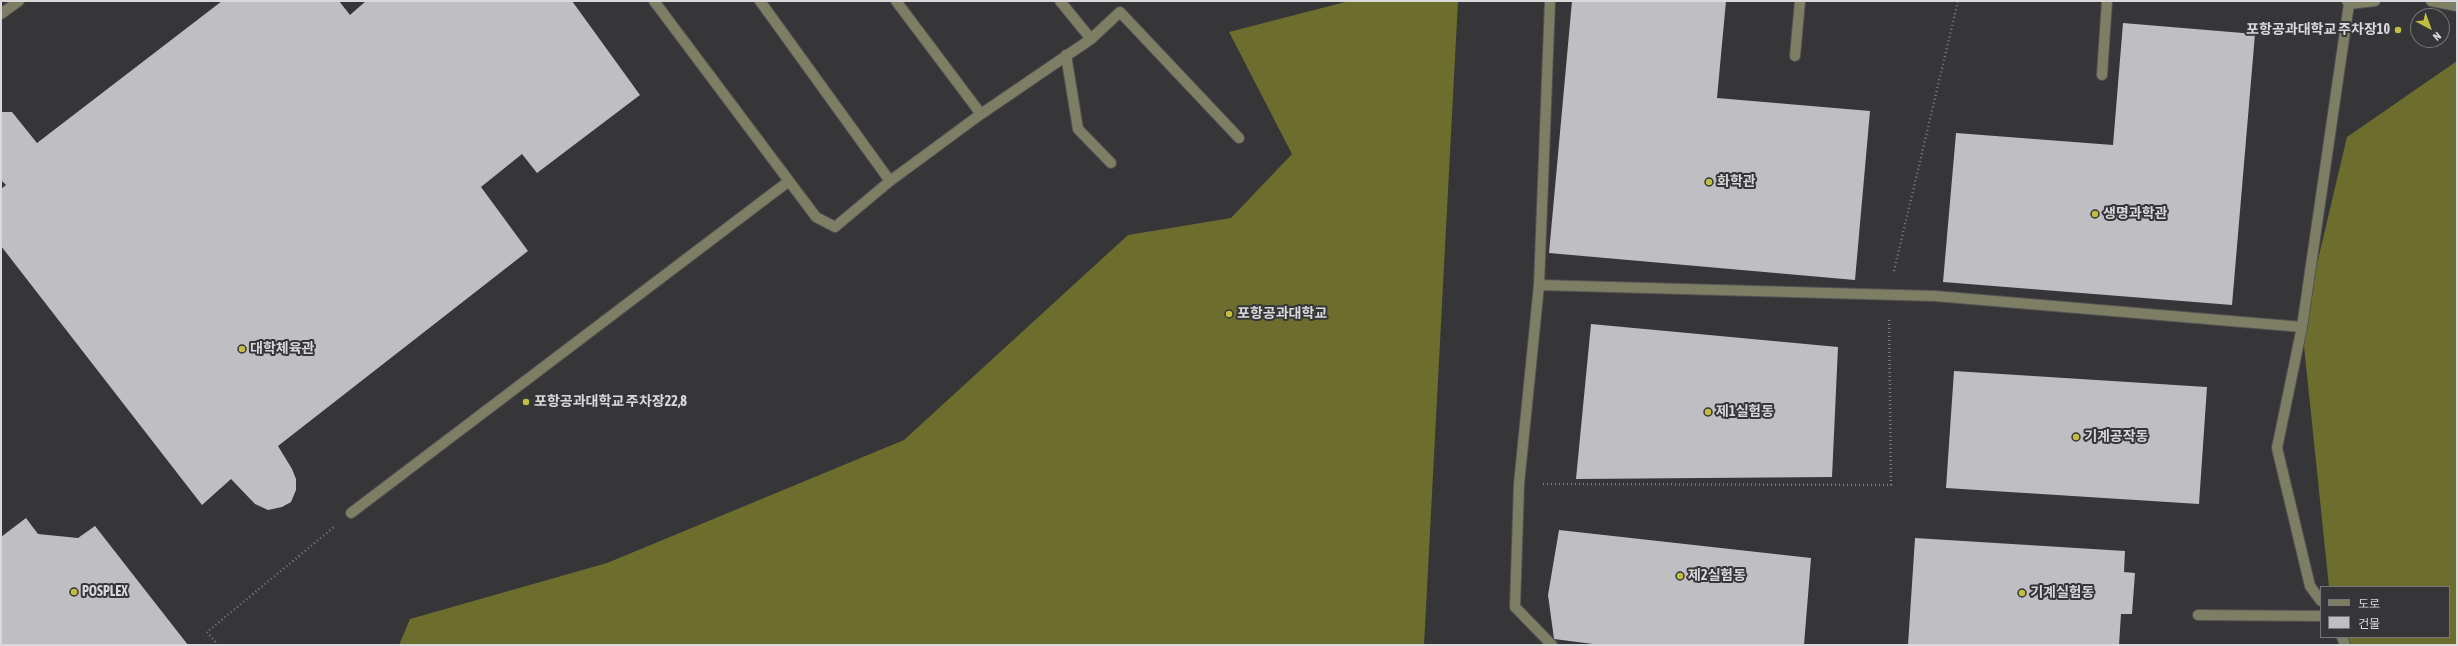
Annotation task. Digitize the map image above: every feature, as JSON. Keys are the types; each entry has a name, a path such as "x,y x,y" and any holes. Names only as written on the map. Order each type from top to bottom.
{"street":[{"path":"1,14 19,1"},
{"path":"654,1 816,217 836,227 890,181 981,114 1091,39 1120,12 1239,138"},
{"path":"760,1 890,181"},
{"path":"896,1 981,114"},
{"path":"1060,1 1091,39"},
{"path":"1550,1 1539,285 1519,484 1515,607 1552,645"},
{"path":"1795,56 1800,1"},
{"path":"2102,75 2107,1"},
{"path":"2320,600 2310,586 2277,448 2302,327 2348,2 2375,1"},
{"path":"2431,1 2457,6"},
{"path":"1066,55 1078,129 1111,163"},
{"path":"351,513 789,181"},
{"path":"1539,285 1943,296 2302,327"},
{"path":"2198,615 2320,616"}],"path":[{"path":"1519,484 1891,485 1888,295 1958,1"},
{"path":"218,645 207,632 351,513"}],"shaded area":[{"path":"1349,1 1458,1 1424,645 399,645 410,619 607,563 904,440 1128,235 1231,218 1292,154 1229,32"},
{"path":"2457,61 2457,645 2346,645 2342,638 2450,638 2450,586 2329,586 2302,327 2347,137"}],"building":[{"name":"대학체육관","path":"222,1 339,1 350,15 366,1 572,1 640,95 537,173 522,154 481,187 528,251 278,446 292,469 296,479 296,490 291,502 282,507 268,510 255,504 231,479 202,505 1,246 1,189 6,185 1,180 1,112 12,112 37,143"},
{"name":"화학관","path":"1572,1 1726,1 1717,98 1870,111 1855,280 1549,253"},
{"name":"생명과학관","path":"2123,23 2255,34 2232,305 1943,282 1956,133 2113,145"},
{"name":"제1실험동","path":"1591,324 1838,347 1832,477 1576,479"},
{"name":"기계공작동","path":"1954,371 2207,387 2199,504 1946,488"},
{"name":"POSPLEX","path":"26,518 38,534 78,538 95,526 188,645 1,645 1,537"},
{"name":"제2실험동","path":"1559,530 1811,558 1804,645 1601,645 1554,639 1548,595"},
{"name":"기계실험동","path":"1915,538 2125,551 2124,572 2135,573 2132,614 2121,614 2119,645 1908,645"}],"place":[{"name":"포항공과대학교 주차장10","path":"2398,30"},
{"name":"화학관","path":"1709,182"},
{"name":"생명과학관","path":"2095,214"},
{"name":"포항공과대학교","path":"1229,314"},
{"name":"대학체육관","path":"242,349"},
{"name":"포항공과대학교 주차장22,8","path":"526,402"},
{"name":"제1실험동","path":"1708,412"},
{"name":"기계공작동","path":"2076,437"},
{"name":"제2실험동","path":"1680,576"},
{"name":"POSPLEX","path":"74,592"},
{"name":"기계실험동","path":"2022,593"}]}
